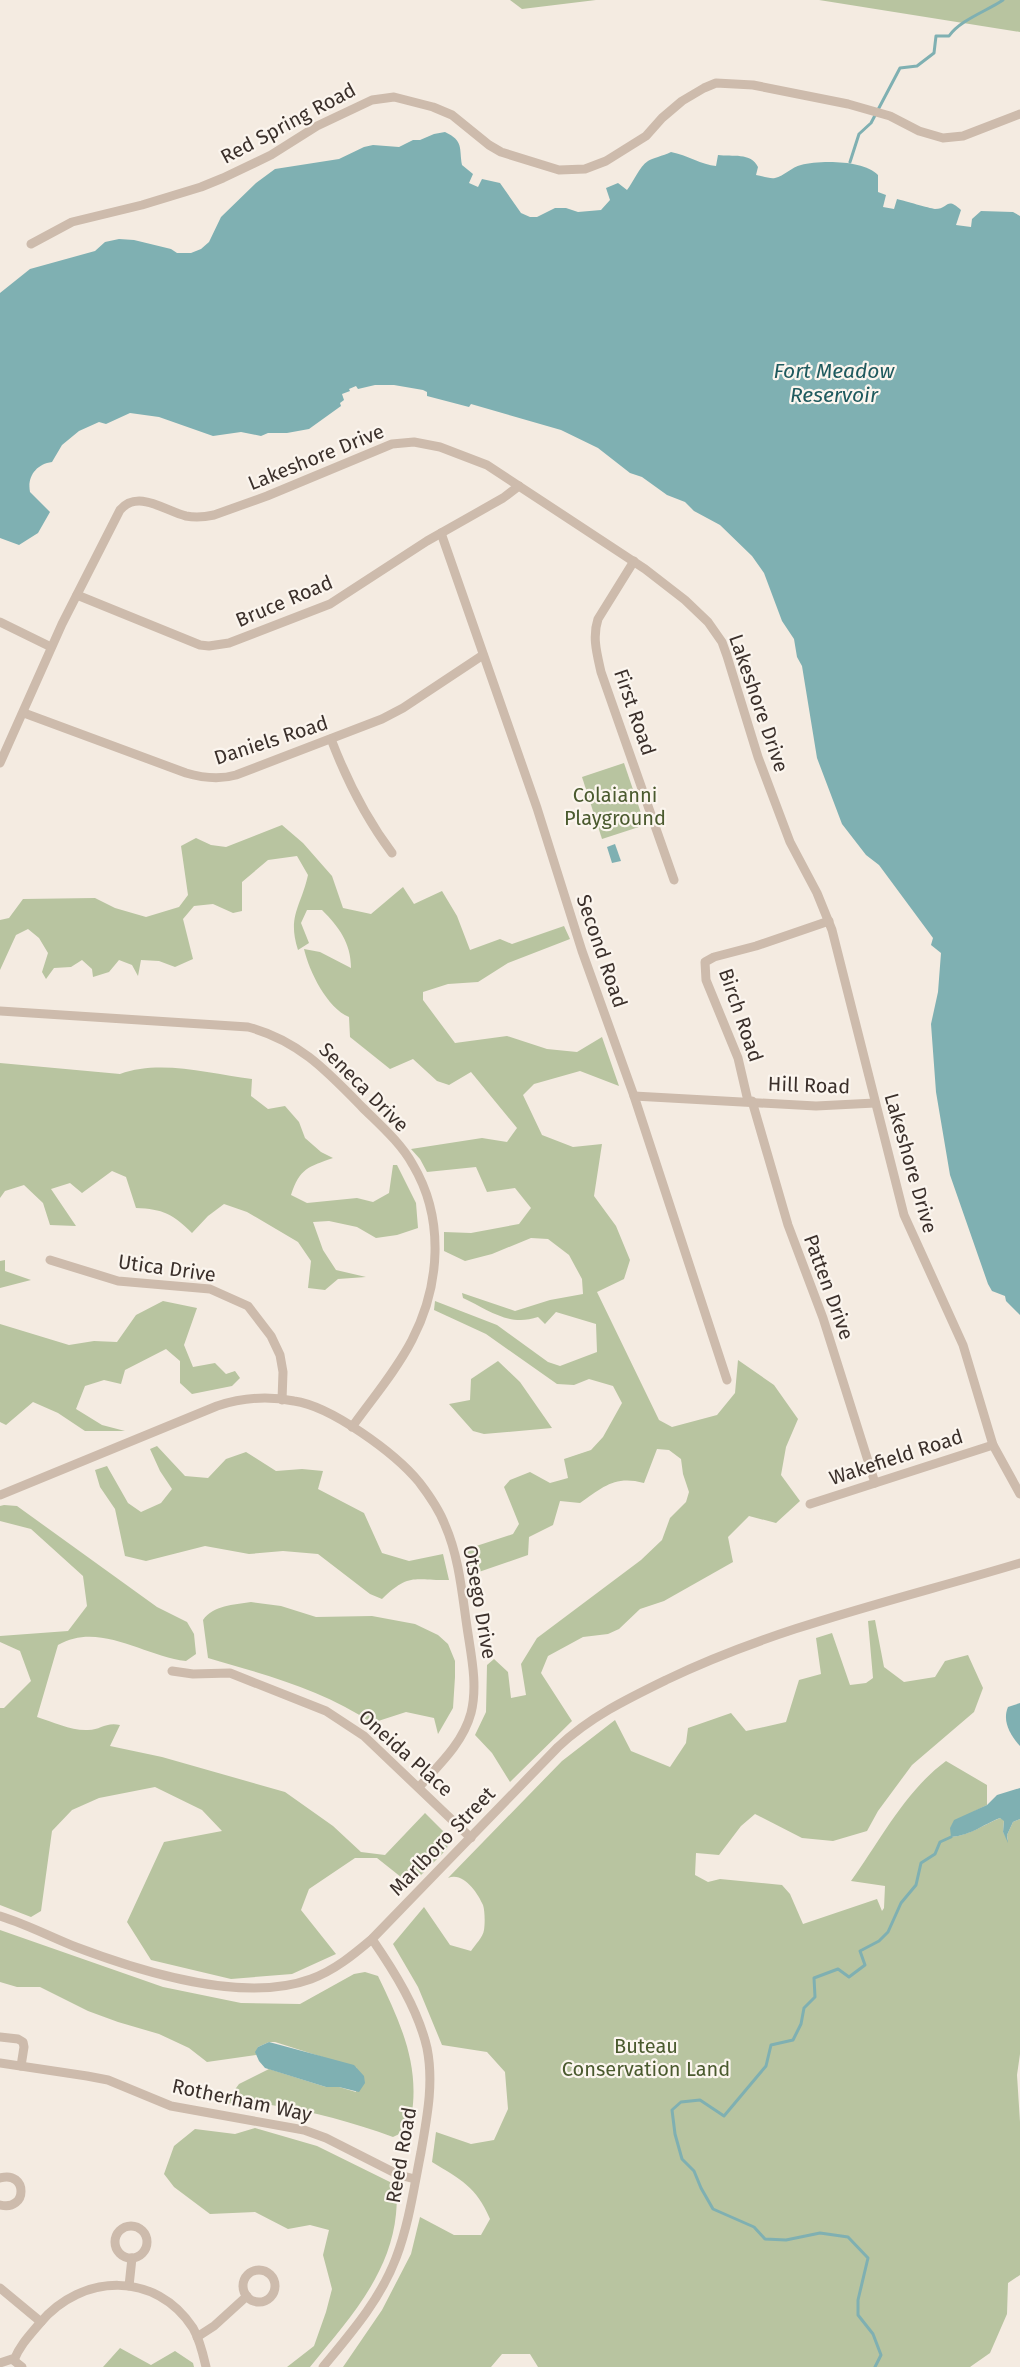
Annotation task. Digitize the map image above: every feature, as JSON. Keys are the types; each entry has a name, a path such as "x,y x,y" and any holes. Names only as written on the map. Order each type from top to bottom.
{"street":[{"name":"Red Spring Road","path":"31,244 72,222 142,205 216,181 258,162 317,126 372,100 394,98 433,107 452,115 501,152 559,170 585,169 606,161 646,136 682,101 716,83 753,85 848,104 890,116 919,131 943,138 963,136 1020,114"},
{"name":"Lakeshore Drive","path":"0,763 24,713 51,647 120,510 132,501 145,502 184,516 214,515 315,477 379,449 403,442 440,447 471,457 634,561 685,600 708,622 722,642 758,757 790,842 817,892 829,921 904,1215 963,1345 993,1446 1020,1494"},
{"name":"Bruce Road","path":"77,596 190,641 209,646 219,645 260,633 330,604 441,533 494,504 519,486"},
{"name":"Second Road","path":"441,533 537,808 582,951 634,1096 727,1380"},
{"name":"First Road","path":"634,561 598,619 595,627 595,644 601,672 674,880"},
{"path":"0,622 51,647"},
{"name":"Daniels Road","path":"24,713 186,773 212,779 236,775 332,739 404,708 483,655"},
{"path":"332,739 359,802 392,853"},
{"name":"Birch Road","path":"750,1101 738,1058 706,980 705,962 714,957 756,946 829,921"},
{"name":"Seneca Drive","path":"0,1011 248,1027 272,1034 306,1054 325,1069 393,1139 413,1164 430,1204 436,1250 433,1273 429,1296 411,1341 352,1427"},
{"name":"Hill Road","path":"634,1096 831,1107 875,1103"},
{"name":"Patten Drive","path":"750,1101 788,1225 823,1318 875,1483"},
{"name":"Utica Drive","path":"50,1260 118,1281 210,1289 248,1306 271,1335 280,1355 283,1372 282,1400"},
{"name":"Otsego Drive","path":"0,1496 236,1400 296,1401 314,1407 352,1427 395,1459 424,1488 445,1524 459,1572 473,1673 473,1702 459,1739 419,1787"},
{"name":"Wakefield Road","path":"810,1504 993,1446"},
{"name":"Marlboro Street","path":"0,1916 87,1951 182,1978 238,1988 276,1988 314,1978 350,1958 372,1939 558,1747 582,1726 613,1706 720,1655 762,1640 1020,1563"},
{"name":"Oneida Place","path":"172,1671 193,1674 230,1673 326,1711 364,1736 471,1838"},
{"name":"Reed Road","path":"323,2367 369,2309 390,2272 401,2242 416,2179 429,2100 428,2054 420,2027 404,1990 372,1939"},
{"path":"0,2037 18,2039 24,2043 21,2066"},
{"name":"Rotherham Way","path":"0,2063 108,2080 176,2107 310,2132 393,2172 416,2179"},
{"path":"0,2178 6,2176 14,2179 20,2185 21,2191 15,2204 0,2205"},
{"path":"129,2286 132,2258"},
{"path":"14,2360 20,2347 57,2306 78,2293 103,2286 129,2286 153,2294 170,2303 187,2320 197,2337 206,2367"},
{"path":"0,2288 41,2322"},
{"path":"197,2337 214,2326 247,2296"},
{"path":"0,2362 14,2360 22,2367"}],"green space":[{"path":"510,0 596,0 522,9"},
{"path":"819,0 1020,0 1020,32"},
{"name":"Colaianni Playground","path":"624,763 645,825 602,839 582,777"},
{"path":"282,825 303,843 332,876 343,908 371,914 403,887 414,904 442,891 457,916 470,950 500,939 512,944 564,926 570,939 508,963 478,982 448,984 423,992 423,1000 455,1043 507,1036 547,1049 577,1052 602,1037 619,1086 580,1071 534,1084 523,1095 542,1135 573,1147 602,1144 594,1196 616,1226 630,1260 624,1279 597,1292 659,1420 672,1427 717,1415 735,1393 738,1360 774,1385 798,1419 786,1447 781,1475 800,1501 776,1523 749,1516 728,1537 733,1562 664,1601 640,1609 619,1629 608,1634 583,1637 548,1656 541,1673 572,1721 510,1782 492,1753 475,1735 486,1712 487,1665 494,1659 508,1672 511,1698 526,1695 521,1664 537,1638 641,1560 662,1540 670,1518 686,1502 689,1492 681,1459 669,1450 657,1449 644,1483 625,1480 610,1484 580,1503 560,1501 553,1525 529,1537 528,1555 473,1574 464,1550 513,1534 519,1524 504,1487 510,1480 530,1472 550,1483 568,1478 564,1459 591,1450 603,1437 622,1403 613,1386 589,1379 574,1385 557,1384 486,1334 434,1310 435,1301 497,1325 548,1362 560,1366 597,1352 596,1324 556,1312 545,1324 538,1317 528,1320 508,1319 463,1298 462,1293 515,1311 550,1300 583,1294 582,1279 569,1255 548,1239 531,1238 492,1254 465,1261 444,1251 444,1232 471,1233 519,1224 531,1208 515,1188 487,1192 476,1167 427,1172 411,1149 482,1138 507,1142 517,1128 471,1072 449,1085 437,1081 413,1059 390,1069 350,1037 349,1017 333,1006 320,988 304,949 320,952 351,968 349,951 343,936 322,910 307,910 301,923 309,943 298,950 294,920 308,875 297,856 268,860 242,882 242,911 233,913 213,904 194,906 183,919 193,959 175,967 159,961 141,960 138,976 132,965 119,960 109,972 93,977 92,969 82,960 71,967 54,968 46,979 42,972 48,953 39,938 28,929 16,935 0,970 0,920 9,918 23,899 95,898 115,908 146,917 179,907 188,895 181,846 196,838 211,845 226,847"},
{"path":"0,1063 120,1074 152,1068 186,1069 252,1079 251,1096 268,1109 285,1106 299,1122 305,1138 321,1152 333,1158 306,1170 298,1179 291,1195 307,1203 357,1198 373,1202 389,1193 393,1165 397,1165 416,1203 418,1228 397,1235 376,1238 357,1227 329,1221 313,1222 323,1250 336,1270 366,1277 338,1279 325,1290 308,1288 311,1261 298,1242 247,1212 224,1204 208,1216 192,1233 167,1214 136,1208 126,1177 112,1171 82,1193 70,1183 51,1189 76,1226 50,1225 43,1203 24,1185 5,1191 0,1198"},
{"path":"5,1260 5,1271 31,1280 0,1288 0,1261"},
{"path":"163,1301 197,1308 184,1345 193,1367 215,1363 226,1374 235,1371 240,1378 232,1386 192,1394 180,1383 180,1361 166,1349 125,1370 121,1384 104,1380 85,1386 76,1409 102,1425 125,1431 85,1431 58,1413 33,1402 6,1425 0,1422 0,1324 69,1345 94,1341 117,1342 136,1315"},
{"path":"498,1361 520,1382 552,1428 484,1434 473,1431 449,1404 470,1400 471,1379"},
{"path":"157,1446 185,1476 208,1478 226,1459 246,1452 276,1471 302,1469 323,1471 318,1489 364,1513 382,1553 409,1561 443,1554 449,1580 406,1581 382,1599 370,1594 318,1554 283,1551 249,1554 205,1546 146,1561 125,1556 115,1509 100,1487 95,1470 107,1466 128,1503 141,1512 161,1503 172,1489 160,1471 150,1449"},
{"path":"0,1506 17,1506 157,1607 187,1622 194,1634 196,1654 186,1661 105,1638 74,1639 58,1645 37,1717 82,1730 120,1725 110,1746 162,1757 285,1792 333,1826 361,1852 385,1855 425,1813 449,1837 447,1849 411,1885 377,1858 355,1858 309,1889 301,1910 336,1954 292,1974 231,1979 151,1960 127,1922 164,1842 222,1831 202,1810 155,1787 99,1798 72,1810 52,1831 41,1911 31,1917 0,1905 0,1708 4,1708 31,1681 20,1651 0,1642 0,1636 68,1631 87,1606 83,1576 31,1529 0,1521"},
{"path":"251,1602 281,1606 316,1617 372,1616 415,1624 438,1635 448,1644 455,1661 455,1677 453,1708 438,1734 434,1718 406,1712 372,1723 314,1692 208,1658 203,1620 218,1609"},
{"name":"Buteau Conservation Land","path":"875,1620 884,1667 904,1682 935,1677 945,1661 968,1655 983,1688 974,1712 912,1765 878,1811 867,1831 833,1841 802,1838 755,1814 741,1826 719,1855 696,1853 695,1875 708,1882 720,1879 782,1885 790,1894 803,1924 877,1899 882,1911 885,1886 851,1881 894,1817 931,1773 946,1761 987,1785 987,1805 975,1811 951,1837 970,1832 1000,1818 1004,1820 1003,1832 1008,1841 1007,1835 1013,1822 1020,1819 1020,2054 1017,2075 1020,2122 1020,2275 1008,2283 1007,2314 990,2353 970,2367 538,2367 530,2354 502,2354 491,2367 343,2367 382,2310 411,2254 420,2217 454,2235 481,2235 490,2219 479,2199 467,2185 432,2162 436,2132 471,2144 494,2140 508,2109 505,2072 487,2052 442,2045 418,1987 393,1944 424,1907 450,1945 471,1951 483,1933 485,1918 483,1905 474,1889 464,1880 448,1878 562,1761 615,1720 631,1751 670,1767 686,1743 688,1728 731,1713 746,1731 786,1722 799,1680 821,1674 816,1638 832,1633 850,1685 866,1683 873,1678 868,1621"},
{"path":"0,1930 163,1987 241,2003 300,2004 354,1974 365,1972 378,1976 399,2023 409,2054 413,2087 411,2123 406,2130 393,2137 348,2122 303,2111 265,2104 225,2103 239,2084 269,2069 326,2087 339,2087 356,2092 357,2068 275,2042 258,2047 256,2055 207,2062 189,2048 159,2034 88,2011 40,1987 17,1987 0,1982"},
{"path":"255,2128 317,2146 392,2183 396,2194 396,2214 392,2236 376,2278 352,2315 310,2367 287,2367 314,2346 326,2312 332,2289 323,2255 329,2230 310,2225 288,2229 255,2212 210,2214 174,2187 164,2174 174,2146 195,2129 235,2134"},
{"path":"120,2348 151,2365 175,2351 193,2363 194,2367 103,2367"}],"water":[{"name":"Fort Meadow Reservoir","path":"445,132 458,142 462,165 473,174 469,183 478,187 482,179 500,183 521,213 530,217 537,217 555,208 566,208 578,212 601,210 610,200 606,188 618,183 627,190 645,164 671,152 716,166 718,155 746,157 755,162 758,167 756,175 771,178 809,163 841,162 863,166 878,175 878,192 886,195 883,207 894,209 897,199 935,209 953,204 961,210 956,225 971,227 972,219 981,211 1013,212 1020,216 1020,1315 1006,1301 1005,1296 992,1291 988,1284 950,1175 936,1092 931,1024 938,992 941,953 931,945 933,938 879,865 866,855 842,824 817,758 802,666 797,657 794,639 782,621 764,573 752,556 720,525 694,511 685,502 667,495 642,477 630,473 598,448 561,430 471,404 469,407 427,396 427,392 423,390 394,385 375,385 358,389 356,386 349,389 350,391 342,394 344,400 340,403 341,406 309,429 287,433 268,433 261,436 241,432 213,436 159,417 130,413 106,424 99,422 79,431 62,445 52,462 41,465 31,476 30,492 50,512 38,533 19,545 0,538 0,293 30,269 95,251 105,242 119,239 134,240 171,249 177,253 191,253 201,249 209,242 221,217 256,183 275,169 339,159 373,145 399,147 413,140"},
{"path":"615,844 621,861 612,863 607,847"},
{"path":"1020,1703 1020,1746 1010,1733 1006,1712 1008,1707"},
{"path":"1020,1788 1020,1819 1013,1822 1007,1835 1008,1843 1003,1832 1004,1821 1000,1818 971,1832 951,1837 950,1828 954,1820 987,1805 997,1795"},
{"path":"269,2042 354,2065 364,2076 365,2083 359,2092 339,2087 326,2087 265,2068 255,2052 258,2047"}],"waterway":[{"path":"850,162 859,134 871,123 900,68 917,66 934,53 936,36 949,36 967,20 1003,0"},
{"path":"875,2367 881,2355 873,2334 858,2315 858,2300 868,2258 848,2237 820,2233 786,2240 765,2239 754,2227 713,2209 694,2171 682,2159 675,2134 672,2110 681,2102 700,2100 724,2116 766,2066 771,2045 793,2040 801,2024 804,2008 815,1997 814,1978 838,1969 849,1977 865,1965 860,1951 879,1941 888,1932 901,1903 916,1885 921,1863 935,1854 940,1842 951,1837"}]}
